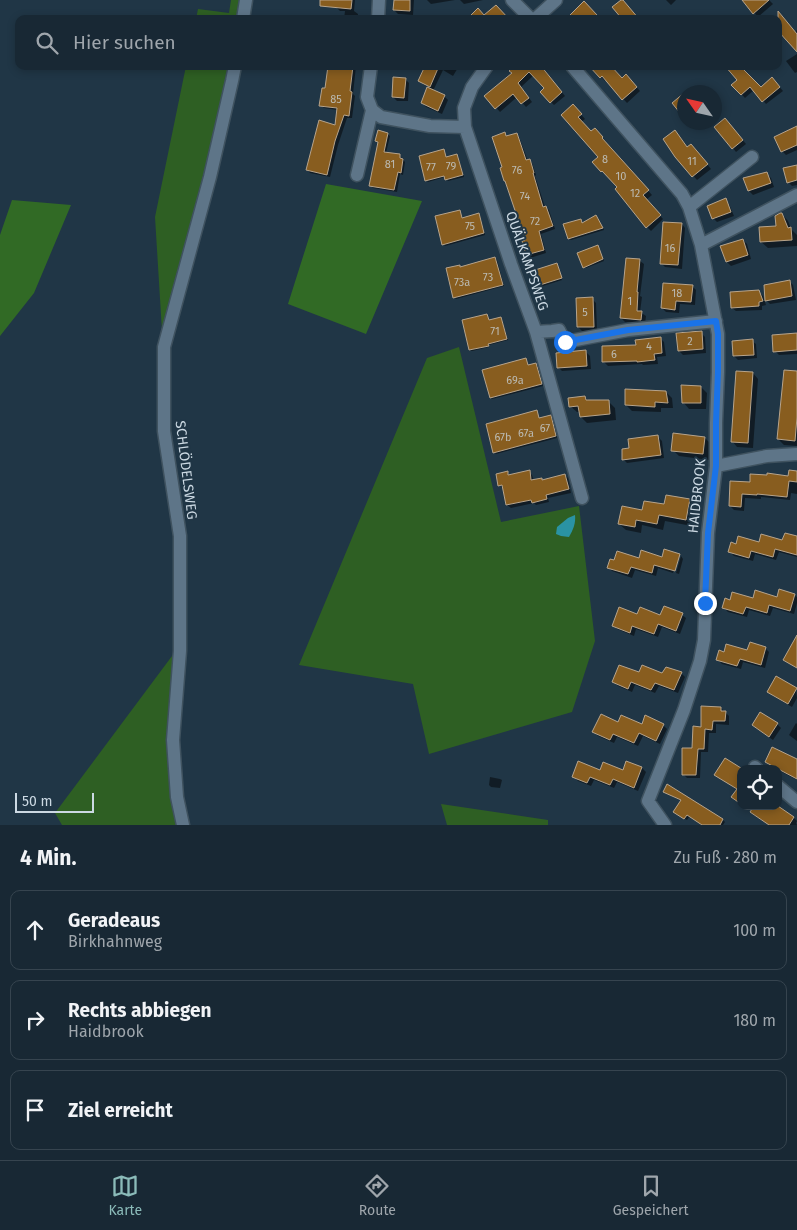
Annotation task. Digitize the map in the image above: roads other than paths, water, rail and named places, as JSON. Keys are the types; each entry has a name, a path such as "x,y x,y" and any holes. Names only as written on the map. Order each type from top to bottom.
{"street":[{"path":"244,15 246,0"},
{"path":"378,15 379,0"},
{"path":"512,0 526,15"},
{"path":"539,15 556,0"},
{"name":"SCHLÖDELSWEG","path":"183,825 177,796 173,740 180,651 180,536 164,431 164,347 210,177 234,70"},
{"path":"370,70 367,97 372,110 381,117 430,126 465,127 464,108 472,87 483,70"},
{"name":"HAIDBROOK","path":"575,70 682,194 689,207 702,245 718,334 716,466 708,533 703,647 684,710 648,801 665,825"},
{"path":"357,175 372,110"},
{"name":"QUÄLKAMPSWEG","path":"465,127 536,332 582,498"},
{"path":"689,207 752,157"},
{"path":"702,245 797,195"},
{"path":"536,332 559,330 565,342 628,330 716,321"},
{"path":"716,466 767,456 797,454"},
{"path":"782,789 797,802"}],"water":[{"path":"575,515 574,526 569,537 556,534 557,527"}]}
